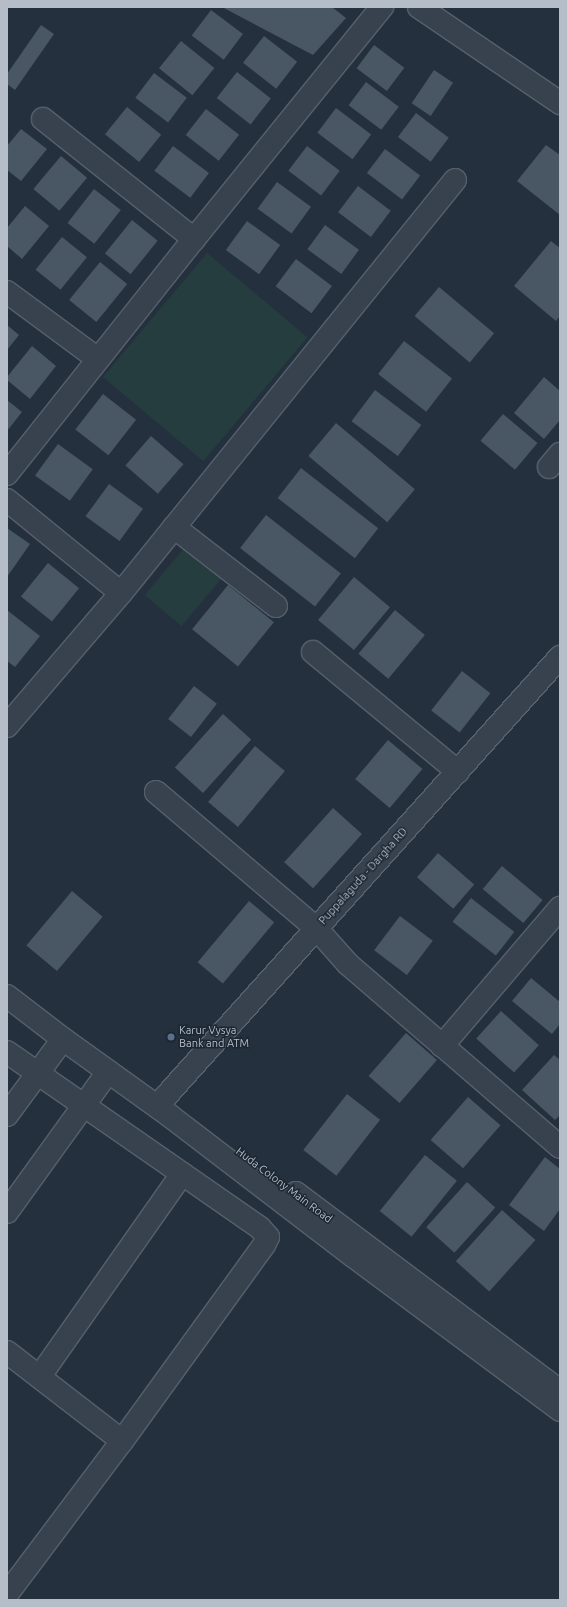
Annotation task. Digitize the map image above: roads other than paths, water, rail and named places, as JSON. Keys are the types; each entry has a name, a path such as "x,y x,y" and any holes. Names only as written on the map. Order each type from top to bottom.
{"street":[{"path":"7,474 194,239 382,7"},
{"path":"420,7 560,103"},
{"path":"43,119 194,239"},
{"path":"7,726 121,593 455,180"},
{"path":"7,292 98,359"},
{"path":"7,500 121,593"},
{"path":"174,527 276,606"},
{"path":"313,652 458,772"},
{"name":"Puppalaguda - Dargha RD","path":"162,1102 316,928 560,657"},
{"path":"156,792 316,928 348,964 560,1147"},
{"path":"442,1046 560,908"},
{"name":"Huda Colony Main Road","path":"7,980 162,1102 559,1389"},
{"path":"7,996 108,1072 162,1102 560,1410"},
{"path":"7,1115 38,1075 63,1039"},
{"path":"7,1052 260,1228 268,1237 264,1245 122,1441 7,1594"},
{"path":"7,1212 108,1072"},
{"path":"40,1376 182,1174"},
{"path":"7,1352 40,1376 122,1441"}],"place":[{"name":"Karur Vysya Bank and ATM","path":"171,1037"}]}
